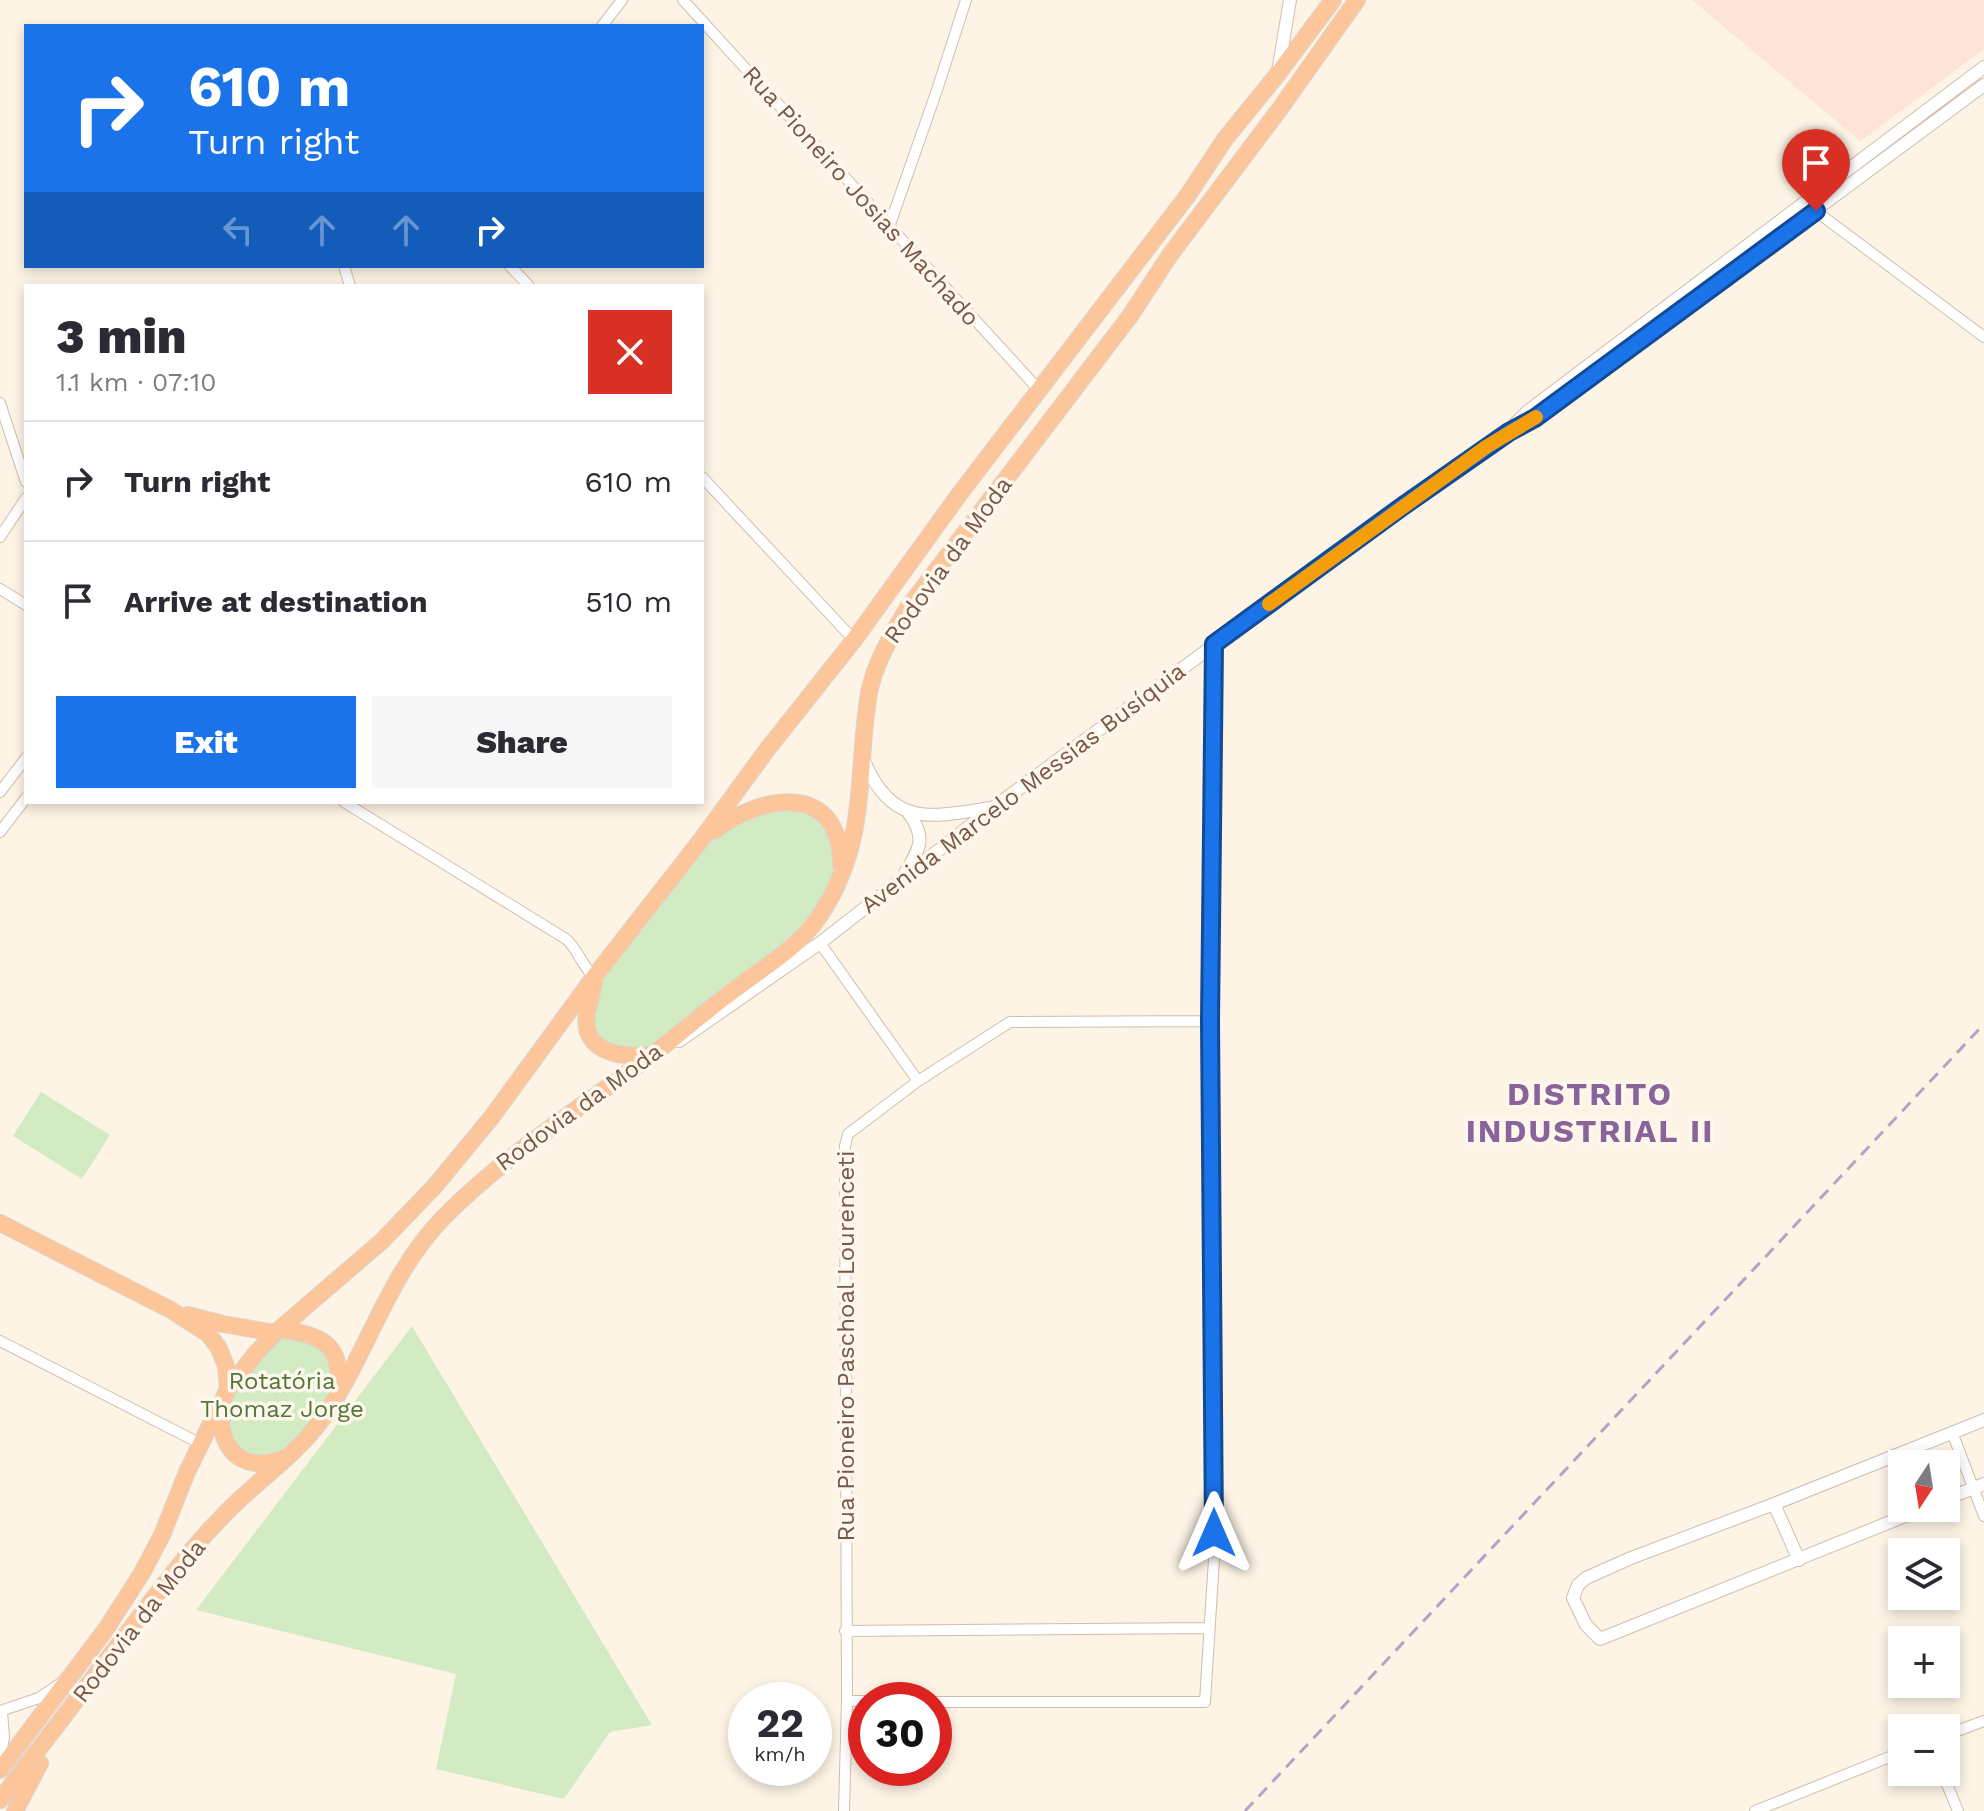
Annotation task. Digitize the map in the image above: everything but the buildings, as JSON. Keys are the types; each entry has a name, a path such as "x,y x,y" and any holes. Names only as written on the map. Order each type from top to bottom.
{"highway":[{"name":"Rodovia da Moda","path":"278,1331 382,1241 434,1187 491,1118 594,977 854,640 958,496 1188,195 1225,139 1333,0"},
{"name":"Rodovia da Moda","path":"337,1394 401,1271 441,1220 488,1175 785,952 816,922 841,880 855,830 870,691 882,653 907,609 1130,316 1170,255 1357,0"},
{"path":"701,840 742,811 776,802 804,805 821,811 832,822 841,850 841,880"},
{"path":"594,977 587,1015 587,1029 592,1039 613,1055 651,1055"},
{"path":"0,1223 171,1310 208,1334 219,1348 226,1366 220,1419 223,1438 230,1450 243,1460 256,1464 272,1463 292,1455 337,1394 340,1371 329,1345 313,1335 223,1324 171,1310"},
{"path":"225,1395 256,1353 278,1331"},
{"name":"Rodovia da Moda","path":"0,1770 73,1676 142,1573 225,1395"},
{"name":"Rodovia da Moda","path":"0,1800 164,1584 221,1517 292,1455"},
{"path":"15,1811 72,1706"}],"street":[{"path":"604,24 622,0"},
{"name":"Rua Pioneiro Josias Machado","path":"683,0 1040,391"},
{"path":"889,227 966,0"},
{"path":"1277,75 1290,0"},
{"name":"Avenida Marcelo Messias Busíquia","path":"651,1055 697,1030 820,943 994,807 1509,432 1528,411 1629,341 1810,207 1984,67"},
{"path":"1984,85 1810,207 1984,337"},
{"path":"512,268 527,284"},
{"path":"0,403 24,476"},
{"path":"704,479 854,640"},
{"path":"0,537 24,501"},
{"path":"0,589 24,604"},
{"path":"952,1702 1205,1702 1214,1559 1210,1021 1214,644"},
{"path":"0,792 24,761"},
{"path":"864,761 872,781 883,794 908,812 921,838 919,850 902,879"},
{"path":"0,832 24,801"},
{"path":"347,804 566,939 573,944 594,977"},
{"path":"908,812 937,816 994,807"},
{"path":"820,943 918,1081"},
{"name":"Rua Pioneiro Paschoal Lourenceti","path":"844,1811 847,1701 845,1146 852,1129 918,1081 1010,1022 1210,1021"},
{"path":"0,1341 201,1444"},
{"path":"1891,1522 1600,1639 1586,1625 1573,1598 1578,1585 1586,1578 1631,1558 1984,1420"},
{"path":"1952,1432 1979,1486 1984,1516"},
{"path":"1960,1493 1979,1486"},
{"path":"1774,1504 1799,1560"},
{"path":"845,1631 1210,1628"},
{"path":"0,1759 4,1737 1,1712 39,1698 73,1676"},
{"path":"1960,1730 1984,1721"},
{"path":"1755,1811 1888,1758"},
{"path":"1948,1786 1958,1811"}],"shaded area":[{"path":"1692,0 1984,0 1984,49 1860,141"}],"green space":[{"path":"776,802 832,822 841,880 816,922 651,1055 592,1039 594,977 701,840"},
{"path":"41,1092 110,1135 82,1179 13,1136"},
{"path":"412,1326 652,1725 610,1732 564,1799 436,1769 456,1674 196,1610"},
{"name":"Rotatória Thomaz Jorge","path":"275,1333 329,1345 337,1394 292,1455 256,1464 223,1438 228,1389"}],"railway":[{"path":"1245,1811 1984,1024"}],"slow traffic":[{"path":"1269,604 1486,447 1536,417"}],"district":[{"name":"DISTRITO INDUSTRIAL II","path":"1590,1112"}],"route":[{"path":"1214,1533 1210,1021 1214,644 1403,506 1509,432 1535,418 1816,211"}]}
